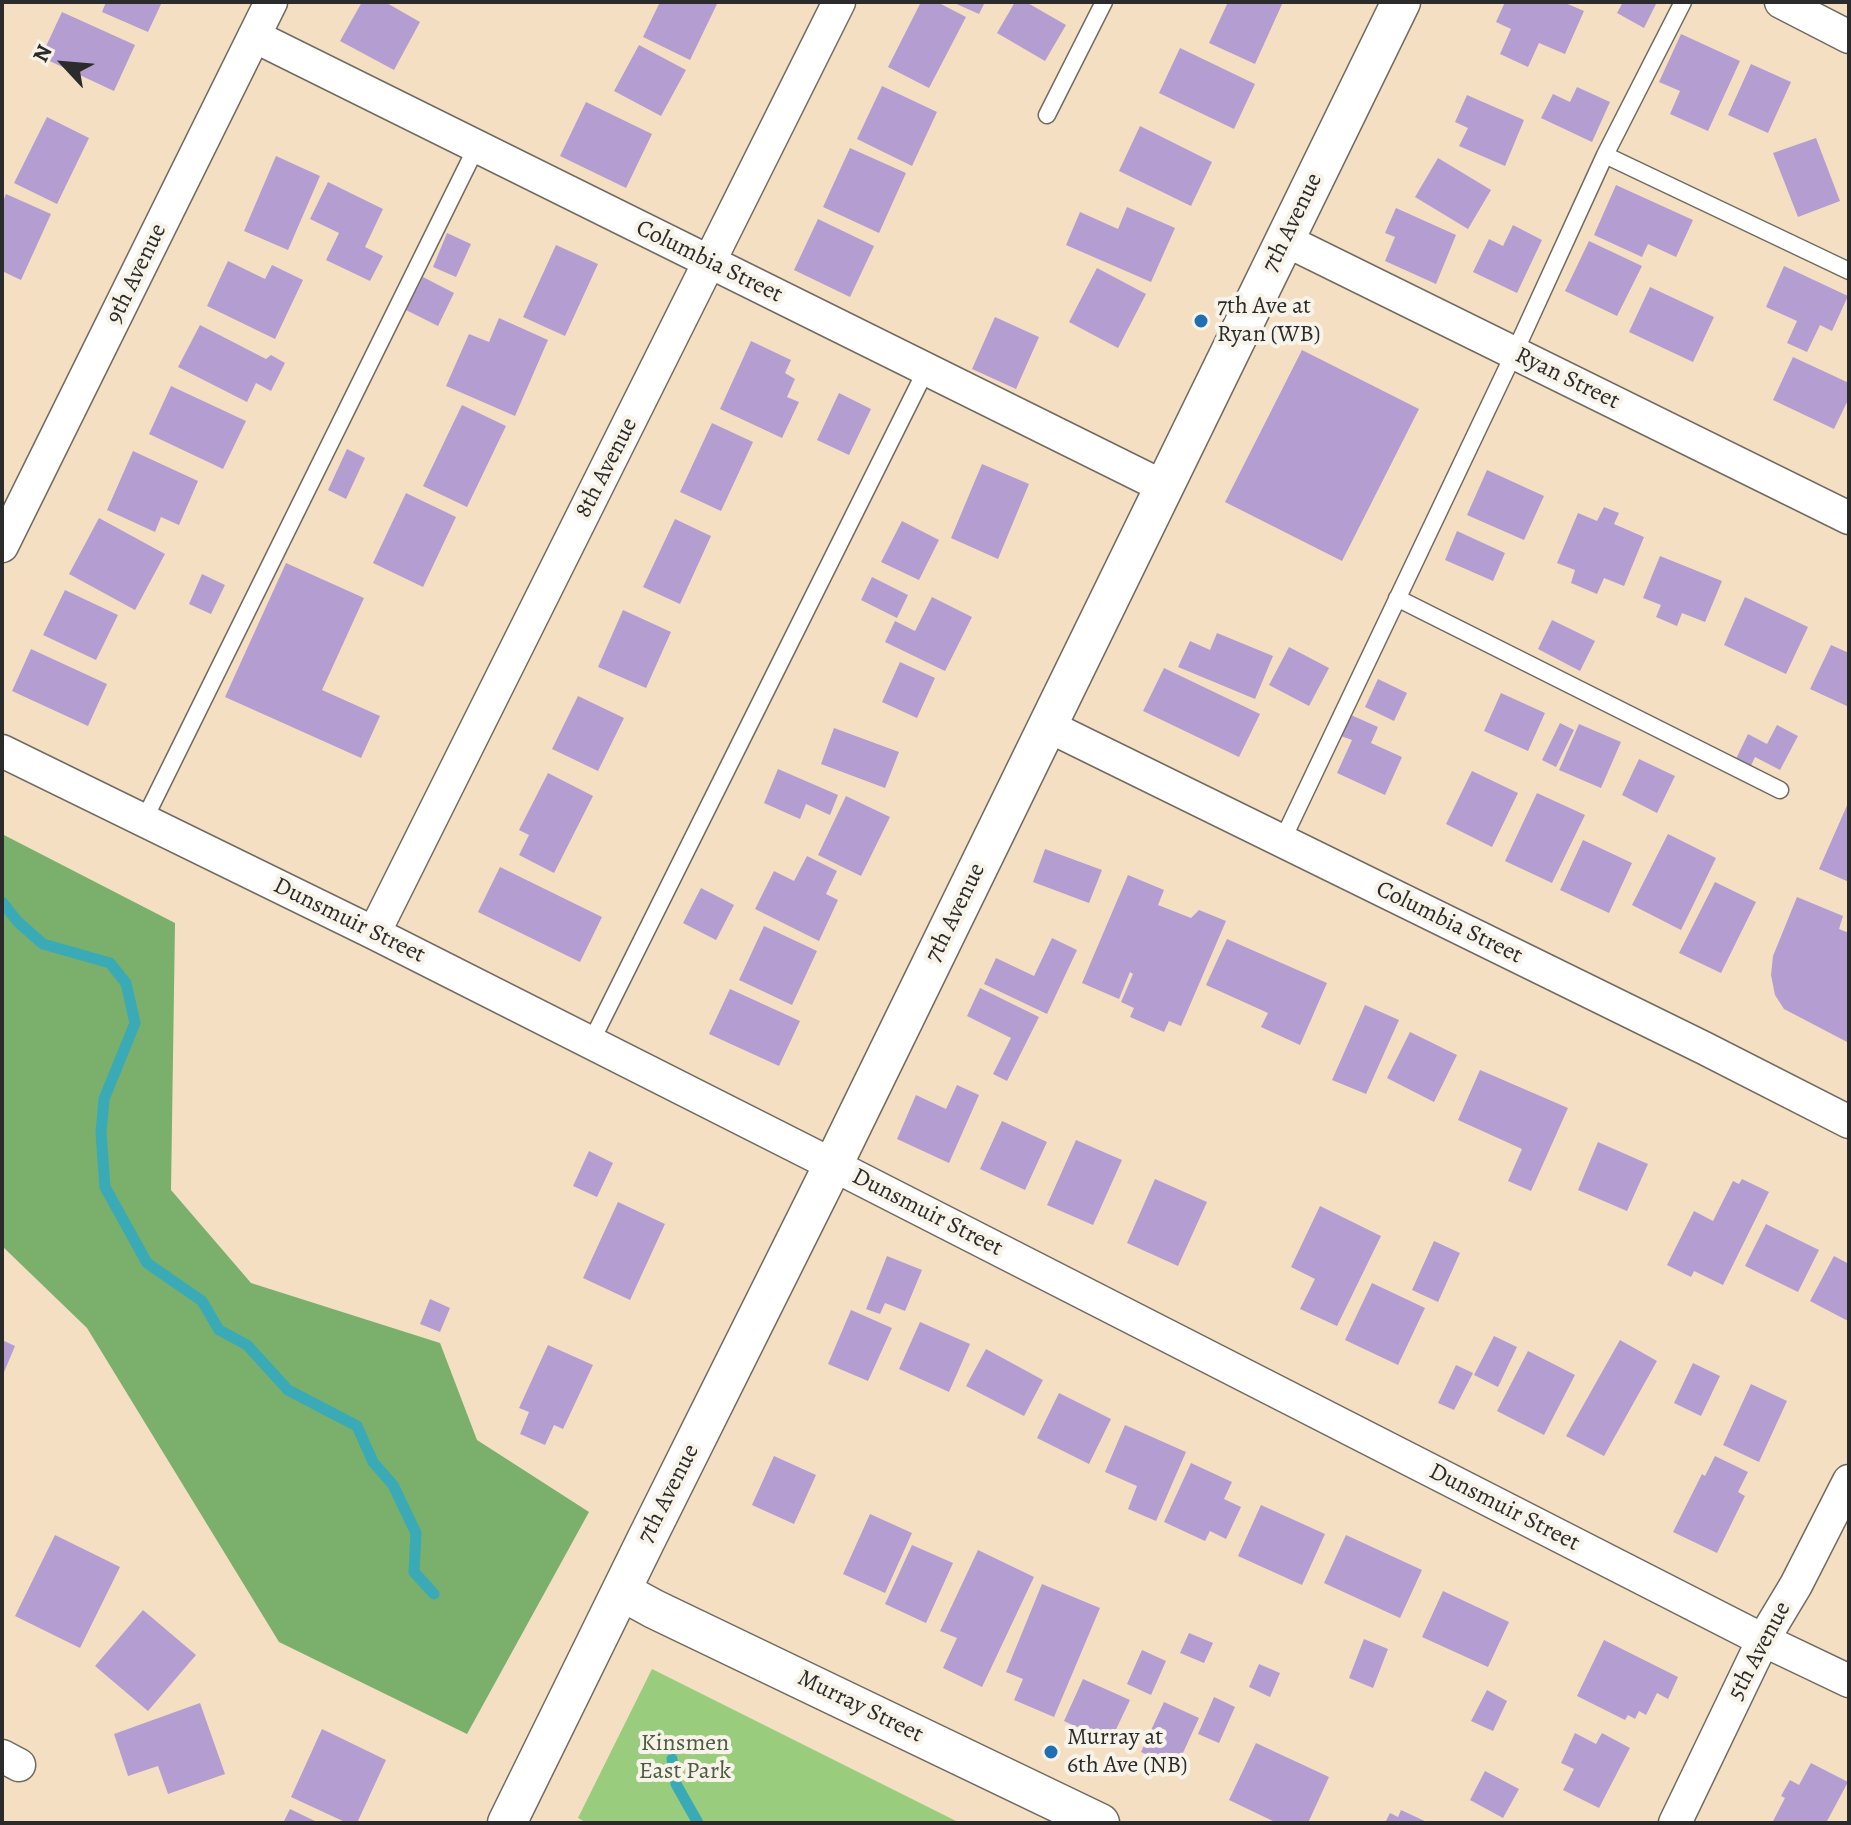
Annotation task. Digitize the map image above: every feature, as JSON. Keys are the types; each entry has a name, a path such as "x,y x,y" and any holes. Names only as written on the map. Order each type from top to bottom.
{"street":[{"name":"9th Avenue","path":"2,546 271,2"},
{"name":"8th Avenue","path":"374,933 839,2"},
{"name":"7th Avenue","path":"507,1823 833,1165 1401,2"},
{"path":"1781,2 1849,37"},
{"name":"Columbia Street","path":"254,36 1164,487"},
{"name":"Ryan Street","path":"1285,240 1849,518"},
{"name":"Columbia Street","path":"1048,726 1849,1122"},
{"name":"Dunsmuir Street","path":"2,751 591,1042 1849,1681"},
{"name":"5th Avenue","path":"1675,1823 1763,1640 1796,1585 1849,1481"},
{"name":"Murray Street","path":"621,1591 1100,1823"}],"lane":[{"path":"1047,115 1104,2"},
{"path":"1282,841 1605,155 1683,2"},
{"path":"144,820 477,146"},
{"path":"1605,155 1849,271"},
{"path":"591,1042 926,370"},
{"path":"1397,598 1780,790"}],"green space":[{"path":"2,834 175,923 171,1190 251,1283 440,1343 477,1440 589,1512 467,1734 279,1642 87,1328 2,1246"},
{"name":"Kinsmen East Park","path":"652,1669 960,1823 587,1823 578,1818"}],"building":[{"path":"106,2 162,2 148,32 102,12"},
{"path":"362,2 385,2 420,22 394,70 340,41"},
{"path":"660,2 717,4 690,60 643,37"},
{"path":"921,2 937,2 966,17 929,88 888,67"},
{"path":"952,2 985,2 979,14"},
{"path":"1015,2 1026,2 1066,25 1045,61 997,33"},
{"path":"1228,2 1283,2 1255,64 1209,43"},
{"path":"1505,2 1563,2 1584,11 1565,54 1539,43 1528,67 1500,54 1511,29 1496,22"},
{"path":"1623,2 1657,2 1644,28 1617,13"},
{"path":"62,12 135,45 114,91 41,57"},
{"path":"1681,34 1740,61 1708,131 1670,114 1680,91 1659,82"},
{"path":"639,45 686,70 661,116 614,91"},
{"path":"1180,48 1255,84 1234,129 1159,93"},
{"path":"1751,64 1791,82 1768,133 1728,115"},
{"path":"882,86 937,112 912,166 857,139"},
{"path":"1577,87 1610,102 1592,142 1541,118 1553,94 1570,102"},
{"path":"1467,95 1524,120 1505,166 1459,146 1468,128 1455,122"},
{"path":"586,102 652,134 626,188 560,156"},
{"path":"47,117 89,138 57,204 14,183"},
{"path":"1140,126 1212,162 1191,206 1119,171"},
{"path":"1816,138 1840,201 1798,217 1773,153"},
{"path":"850,148 906,173 879,233 823,207"},
{"path":"276,156 320,176 288,250 244,231"},
{"path":"1438,158 1491,190 1468,229 1415,197"},
{"path":"328,182 383,209 365,247 383,256 370,281 326,260 339,233 310,219"},
{"path":"1616,185 1693,220 1676,257 1648,244 1642,257 1594,235"},
{"path":"6,194 51,214 21,280 2,271 2,204"},
{"path":"1127,207 1175,228 1151,282 1066,245 1080,212 1118,229"},
{"path":"1396,208 1456,235 1436,284 1385,261 1395,237 1385,233"},
{"path":"818,219 874,246 850,297 794,270"},
{"path":"1513,225 1542,240 1517,293 1473,272 1489,239 1503,246"},
{"path":"447,233 471,244 456,277 433,267"},
{"path":"1589,241 1642,266 1617,316 1565,291"},
{"path":"556,245 598,264 565,336 523,317"},
{"path":"228,261 265,279 272,265 303,280 275,339 207,306"},
{"path":"1784,266 1848,296 1832,331 1820,325 1807,352 1787,343 1797,321 1766,307"},
{"path":"1097,268 1146,294 1118,348 1069,322"},
{"path":"423,277 454,293 438,326 406,310"},
{"path":"1650,287 1714,317 1693,362 1629,332"},
{"path":"995,317 1039,337 1016,389 972,369"},
{"path":"499,318 548,340 515,416 446,386 469,334 489,342"},
{"path":"200,325 266,359 271,355 285,363 271,391 256,383 247,402 178,367"},
{"path":"751,341 791,360 785,373 795,379 787,397 799,402 782,438 720,409"},
{"path":"1302,350 1419,409 1342,561 1225,502"},
{"path":"1793,357 1849,383 1849,398 1834,429 1773,400"},
{"path":"171,386 246,421 223,469 149,434"},
{"path":"839,393 871,409 849,455 817,440"},
{"path":"462,405 506,426 467,507 423,486"},
{"path":"712,423 753,442 721,511 680,492"},
{"path":"347,449 365,458 346,499 328,490"},
{"path":"133,451 198,481 179,525 161,517 155,532 107,510"},
{"path":"982,464 1029,484 998,559 951,538"},
{"path":"1487,470 1544,496 1524,540 1467,515"},
{"path":"406,493 456,517 423,587 373,563"},
{"path":"1604,507 1619,513 1614,524 1644,537 1624,586 1604,578 1597,594 1571,583 1575,570 1557,563 1578,513 1597,521"},
{"path":"99,518 165,554 135,610 69,574"},
{"path":"675,519 711,536 680,604 643,587"},
{"path":"902,521 939,540 919,580 881,562"},
{"path":"1457,531 1505,553 1493,581 1445,560"},
{"path":"1660,556 1722,581 1705,622 1682,613 1677,626 1656,617 1661,605 1643,598"},
{"path":"286,563 364,598 322,690 380,716 361,758 225,697"},
{"path":"202,574 225,585 211,614 189,604"},
{"path":"872,577 908,595 897,618 861,600"},
{"path":"65,590 118,615 96,660 43,635"},
{"path":"932,597 972,617 945,671 885,642 895,621 915,631"},
{"path":"1745,597 1808,627 1786,674 1724,645"},
{"path":"623,610 671,632 646,688 598,667"},
{"path":"1552,620 1595,641 1580,671 1538,649"},
{"path":"1217,633 1273,656 1255,699 1178,667 1190,641 1210,650"},
{"path":"1831,645 1849,653 1849,707 1810,689"},
{"path":"1289,647 1329,668 1309,706 1269,685"},
{"path":"31,649 107,684 88,726 12,691"},
{"path":"900,662 935,678 917,718 882,702"},
{"path":"1164,668 1260,714 1239,757 1143,711"},
{"path":"1378,679 1407,693 1394,721 1365,707"},
{"path":"1501,693 1545,713 1528,751 1484,731"},
{"path":"578,696 624,718 598,771 552,749"},
{"path":"1351,715 1378,727 1371,743 1402,757 1385,795 1337,773 1352,740 1341,736"},
{"path":"1560,723 1574,730 1556,767 1542,760"},
{"path":"1579,724 1621,742 1601,788 1559,770"},
{"path":"1777,725 1798,736 1780,770 1755,757 1749,770 1734,763 1748,734 1767,744"},
{"path":"834,728 899,752 885,788 821,764"},
{"path":"1639,759 1675,776 1657,813 1622,795"},
{"path":"778,769 838,795 830,815 806,804 800,819 764,803"},
{"path":"1472,771 1518,793 1492,847 1446,824"},
{"path":"548,773 593,796 554,873 519,855 529,835 519,830"},
{"path":"1537,793 1585,815 1552,883 1505,861"},
{"path":"846,796 890,817 861,876 818,855"},
{"path":"1849,801 1849,882 1819,869"},
{"path":"1668,834 1716,858 1681,930 1632,905"},
{"path":"1583,840 1632,863 1609,913 1560,890"},
{"path":"1045,849 1102,870 1089,903 1033,882"},
{"path":"807,856 837,871 826,894 838,900 819,941 755,909 774,871 794,881"},
{"path":"500,867 602,917 580,962 478,912"},
{"path":"1128,875 1164,890 1158,905 1191,918 1199,910 1226,921 1181,1026 1169,1021 1164,1032 1130,1017 1134,1008 1121,1002 1133,974 1130,972 1119,999 1082,983"},
{"path":"1715,882 1756,902 1721,973 1679,953"},
{"path":"701,888 734,905 716,940 683,923"},
{"path":"1797,897 1843,916 1839,929 1849,933 1849,1043 1784,1009 1775,995 1771,975 1773,956"},
{"path":"764,926 817,951 792,1005 739,980"},
{"path":"1052,938 1077,950 1047,1014 984,984 996,958 1034,976"},
{"path":"1227,939 1327,983 1300,1045 1261,1027 1268,1013 1206,985"},
{"path":"980,988 1039,1017 1007,1081 993,1074 1011,1038 967,1016"},
{"path":"730,989 800,1021 779,1066 709,1034"},
{"path":"1365,1005 1399,1020 1366,1094 1332,1080"},
{"path":"1410,1032 1457,1055 1434,1102 1387,1078"},
{"path":"1480,1070 1568,1108 1531,1191 1508,1181 1522,1149 1458,1120"},
{"path":"957,1085 979,1095 949,1163 897,1139 916,1095 946,1109"},
{"path":"1002,1121 1047,1142 1025,1190 980,1169"},
{"path":"1076,1140 1122,1160 1093,1225 1047,1205"},
{"path":"1598,1142 1648,1164 1627,1211 1578,1190"},
{"path":"589,1151 613,1163 597,1197 573,1186"},
{"path":"1155,1179 1207,1202 1178,1266 1127,1243"},
{"path":"1742,1179 1769,1192 1723,1285 1694,1271 1691,1277 1667,1265 1694,1211 1713,1221 1733,1181 1739,1184"},
{"path":"618,1202 665,1224 630,1300 583,1278"},
{"path":"1320,1206 1381,1236 1337,1326 1300,1309 1315,1279 1291,1267"},
{"path":"1766,1224 1819,1250 1798,1292 1745,1266"},
{"path":"1434,1241 1460,1253 1438,1302 1412,1290"},
{"path":"887,1256 922,1270 905,1311 885,1303 880,1314 866,1309"},
{"path":"1834,1256 1849,1264 1848,1321 1810,1301"},
{"path":"1372,1283 1425,1308 1398,1365 1345,1340"},
{"path":"430,1299 450,1308 440,1332 420,1324"},
{"path":"851,1310 892,1328 868,1381 828,1364"},
{"path":"920,1322 970,1344 949,1392 899,1369"},
{"path":"1494,1336 1517,1347 1498,1387 1474,1375"},
{"path":"2,1340 15,1346 2,1377"},
{"path":"1620,1340 1657,1361 1604,1456 1566,1436"},
{"path":"548,1345 593,1365 563,1429 554,1425 545,1445 520,1434 529,1412 519,1408"},
{"path":"986,1349 1043,1380 1024,1416 966,1386"},
{"path":"1528,1351 1575,1375 1544,1435 1497,1411"},
{"path":"1693,1363 1720,1376 1701,1416 1674,1403"},
{"path":"1456,1365 1473,1373 1454,1410 1438,1403"},
{"path":"1751,1384 1787,1401 1759,1462 1723,1445"},
{"path":"1059,1393 1111,1419 1089,1464 1037,1438"},
{"path":"1125,1425 1186,1452 1156,1521 1128,1509 1137,1486 1105,1472"},
{"path":"774,1456 816,1475 794,1524 752,1505"},
{"path":"1715,1456 1748,1472 1738,1492 1745,1496 1717,1553 1673,1532 1702,1474 1705,1476"},
{"path":"1191,1463 1232,1482 1224,1499 1241,1507 1226,1539 1210,1531 1205,1541 1164,1522"},
{"path":"1261,1505 1325,1534 1302,1585 1238,1556"},
{"path":"870,1514 912,1533 885,1593 843,1574"},
{"path":"55,1535 120,1567 80,1648 15,1616"},
{"path":"1346,1535 1422,1570 1400,1618 1324,1583"},
{"path":"912,1545 953,1563 926,1623 885,1604"},
{"path":"978,1550 1034,1577 982,1687 943,1668 957,1638 940,1631"},
{"path":"1042,1584 1100,1608 1054,1717 1014,1700 1023,1679 1006,1672"},
{"path":"1443,1591 1509,1622 1488,1667 1422,1637"},
{"path":"143,1610 196,1655 148,1711 95,1666"},
{"path":"1189,1633 1213,1643 1204,1663 1180,1653"},
{"path":"1364,1639 1388,1649 1373,1688 1349,1678"},
{"path":"1604,1640 1678,1677 1668,1699 1657,1693 1646,1715 1639,1711 1635,1719 1628,1715 1625,1720 1577,1696"},
{"path":"1142,1650 1166,1661 1151,1695 1127,1684"},
{"path":"1259,1664 1280,1673 1270,1697 1249,1687"},
{"path":"1083,1679 1130,1700 1110,1742 1064,1721"},
{"path":"1487,1690 1507,1701 1493,1731 1471,1721"},
{"path":"1214,1697 1235,1707 1219,1743 1198,1734"},
{"path":"1164,1702 1199,1718 1176,1768 1141,1752"},
{"path":"200,1703 225,1774 168,1794 158,1766 128,1776 114,1734"},
{"path":"322,1729 386,1760 357,1823 347,1823 291,1797"},
{"path":"1575,1733 1596,1744 1602,1733 1630,1748 1599,1808 1563,1790 1574,1769 1561,1763"},
{"path":"1256,1743 1329,1777 1308,1823 1277,1823 1229,1800"},
{"path":"1811,1763 1848,1782 1826,1823 1772,1823 1790,1780 1799,1785"},
{"path":"1485,1771 1519,1789 1503,1818 1470,1800"},
{"path":"290,1809 319,1823 283,1823"},
{"path":"1401,1810 1429,1823 1385,1823 1390,1813 1398,1817"}],"waterway":[{"path":"2,902 18,922 43,944 110,963 126,983 135,1023 104,1099 101,1133 105,1187 147,1263 202,1301 219,1330 247,1345 288,1390 357,1426 373,1462 393,1485 416,1533 414,1572 434,1594"},
{"path":"672,1759 676,1784 698,1823"}],"place":[{"name":"7th Ave at Ryan (WB)","path":"1201,321"},
{"name":"Murray at 6th Ave (NB)","path":"1051,1752"}]}
